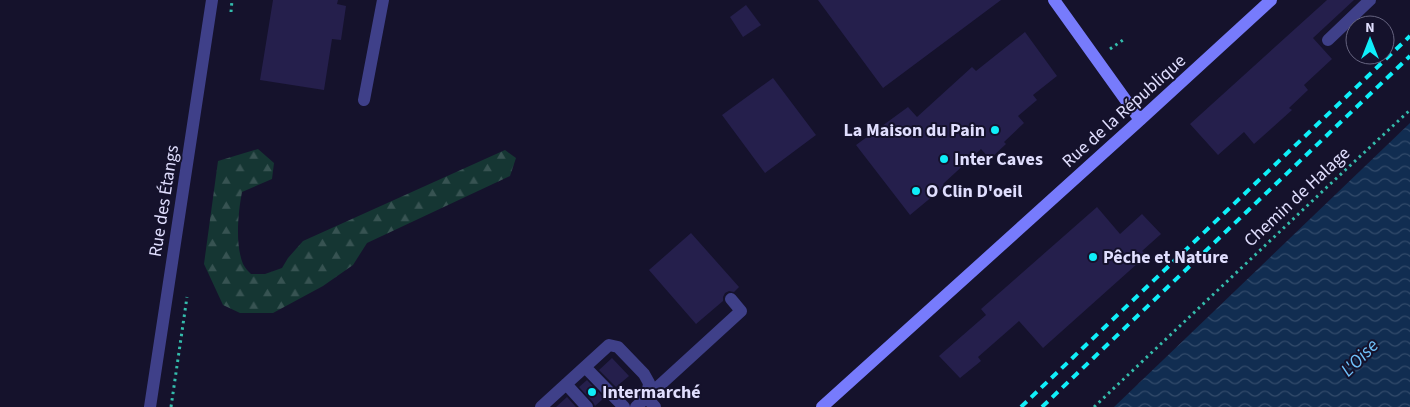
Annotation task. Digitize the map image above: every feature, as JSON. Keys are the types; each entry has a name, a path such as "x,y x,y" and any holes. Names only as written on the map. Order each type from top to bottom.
{"main road":[{"path":"1054,0 1140,120"},
{"name":"Rue de la République","path":"822,407 1271,0"}],"street":[{"name":"Rue des Étangs","path":"150,407 212,0"},
{"path":"364,100 383,0"},
{"path":"1328,40 1370,0"},
{"path":"636,407 651,402 742,311 731,299"},
{"path":"541,407 609,345 618,347 644,374 649,383 651,402"},
{"path":"585,367 624,407"},
{"path":"566,384 587,407"}],"path":[{"name":"Chemin de Halage","path":"1094,407 1410,110"}],"green space":[{"path":"258,149 274,163 272,179 242,192 238,219 238,238 240,256 243,264 251,274 265,274 282,268 303,241 505,150 516,158 510,176 367,243 353,265 323,286 273,313 240,313 223,305 204,264 218,161"}],"water":[{"name":"L'Oise","path":"1410,123 1410,407 1114,407"}],"building":[{"path":"273,0 338,0 337,4 346,6 341,40 332,39 324,90 260,80"},
{"path":"818,0 1001,0 883,88"},
{"path":"1327,0 1354,0 1313,38 1332,59 1304,85 1308,90 1289,108 1292,110 1254,144 1244,132 1218,155 1190,124"},
{"path":"746,5 761,25 743,37 730,17"},
{"path":"1025,32 1057,76 1033,95 1037,100 1018,116 1024,123 1004,142 1006,144 990,159 981,149 943,184 945,186 910,215 856,145 908,107 917,117 972,67 976,71"},
{"path":"773,78 816,135 765,173 722,115"},
{"path":"1097,207 1120,234 1142,214 1161,234 1142,251 1147,255 1043,348 1019,321 978,357 981,361 960,378 939,356 986,315 981,309"},
{"path":"691,233 739,287 734,292 729,291 725,293 723,301 696,324 649,270"},
{"path":"612,358 629,376 616,387 599,370"},
{"path":"587,380 604,398 595,406 579,387"},
{"path":"567,397 576,407 556,407"}],"railway":[{"path":"1021,407 1410,36"},
{"path":"1042,407 1410,56"}],"place":[{"name":"La Maison du Pain","path":"995,130"},
{"name":"Inter Caves","path":"944,159"},
{"name":"O Clin D'oeil","path":"916,191"},
{"name":"Pêche et Nature","path":"1093,257"},
{"name":"Intermarché","path":"592,392"}]}
